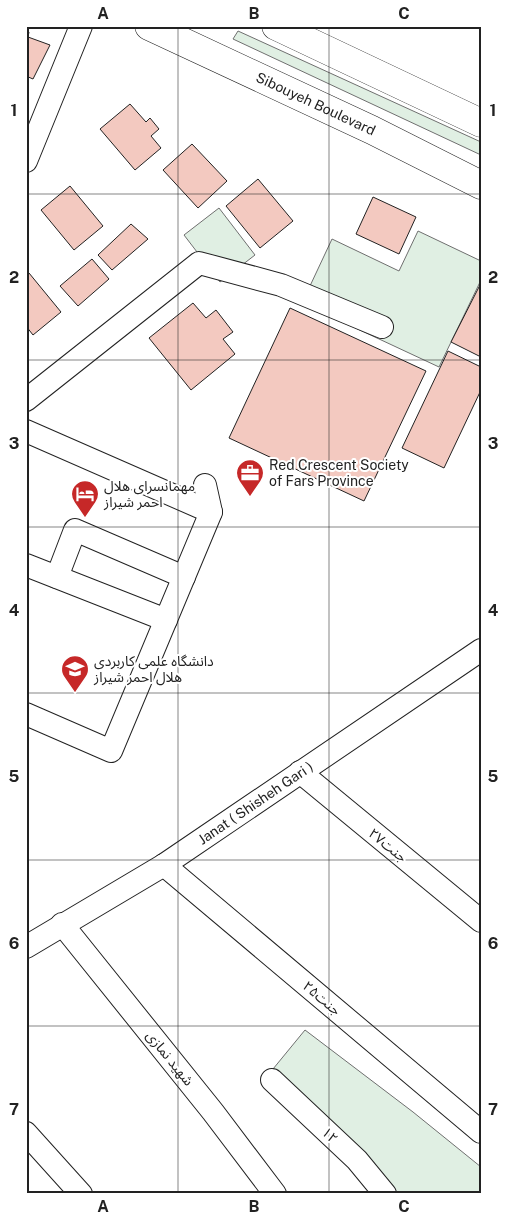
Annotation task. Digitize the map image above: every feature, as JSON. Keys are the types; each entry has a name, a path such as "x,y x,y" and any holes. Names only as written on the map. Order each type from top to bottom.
{"main road":[{"path":"276,26 481,123"},
{"name":"Sibouyeh Boulevard","path":"163,29 481,185"}],"street":[{"path":"26,161 81,26"},
{"path":"26,400 199,263 281,285 382,327"},
{"path":"26,431 211,512"},
{"path":"26,714 111,751 211,512 205,485"},
{"path":"57,577 75,530 184,577"},
{"path":"26,564 166,620"},
{"name":"Janat ( Shisheh Gari )","path":"26,947 164,865 300,772 477,659"},
{"name":"جنت۲۷","path":"300,772 479,919"},
{"name":"جنت۲۵","path":"164,865 481,1132"},
{"name":"شهید نمازی","path":"62,924 213,1112 275,1194"},
{"name":"۱۲","path":"272,1080 357,1160 385,1194"},
{"path":"26,1133 81,1194"}],"green space":[{"path":"238,31 481,142 481,155 233,39"},
{"path":"219,208 255,255 220,282 184,235"},
{"path":"418,231 481,261 481,280 439,367 302,303 332,239 399,271"},
{"path":"305,1030 413,1112 481,1167 481,1194 398,1194 273,1069"}],"building":[{"path":"26,30 29,32 28,37 50,45 33,79 26,76"},
{"path":"130,104 146,122 150,118 159,129 151,136 161,148 135,170 100,129"},
{"path":"192,144 227,181 198,208 163,170"},
{"path":"258,179 293,221 260,248 226,206"},
{"path":"70,186 103,226 74,250 41,210"},
{"path":"373,197 416,217 399,254 356,234"},
{"path":"131,224 148,239 112,270 98,255"},
{"path":"92,259 109,279 78,306 60,286"},
{"path":"29,273 61,312 33,335 26,326 26,275"},
{"path":"481,283 481,357 451,342"},
{"path":"193,303 206,318 216,310 233,332 223,339 235,354 191,390 149,338"},
{"path":"290,308 426,371 364,501 229,438"},
{"path":"448,351 481,367 481,390 444,468 402,448"}],"place":[{"name":"Red Crescent Society of Fars Province","path":"250,497"},
{"name":"مهمانسرای هلال احمر شیراز","path":"85,518"},
{"name":"دانشگاه علمی کاربردی هلال احمر شیراز","path":"75,693"}]}
